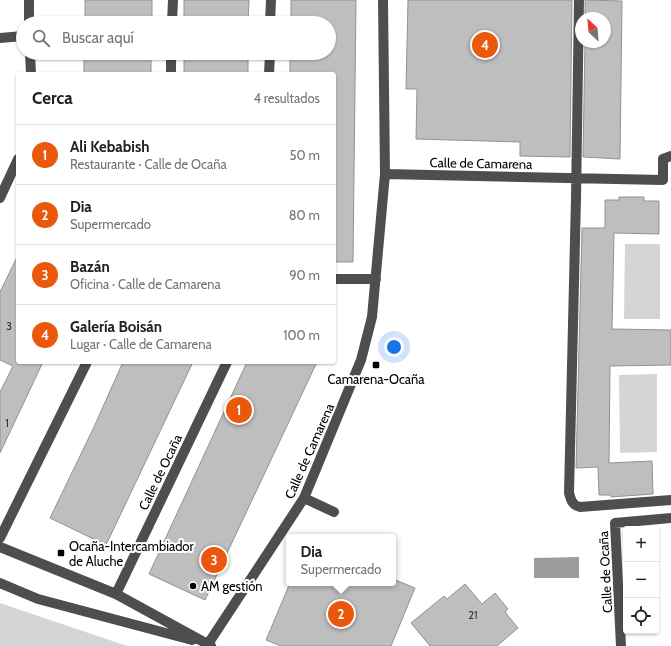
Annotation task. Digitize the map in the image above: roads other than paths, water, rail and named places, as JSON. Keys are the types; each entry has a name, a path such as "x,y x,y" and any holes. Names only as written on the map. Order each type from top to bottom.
{"street":[{"path":"29,0 29,16"},
{"path":"172,16 173,0"},
{"path":"270,16 271,0"},
{"name":"Calle de Camarena","path":"210,645 304,498 361,360 372,317 385,174 383,0"},
{"path":"579,0 570,500 574,505 580,507 667,500"},
{"path":"0,38 16,37"},
{"path":"30,60 31,72"},
{"path":"171,60 171,72"},
{"path":"270,60 270,72"},
{"name":"Calle de Camarena","path":"385,174 663,180 667,157"},
{"path":"0,198 4,179 16,162"},
{"path":"336,278 376,279"},
{"path":"0,538 86,364"},
{"name":"Calle de Ocaña","path":"116,594 226,364"},
{"path":"304,498 334,512"},
{"name":"Calle de Ocaña","path":"621,646 615,523 668,518 667,500"},
{"path":"0,547 116,594 210,645"},
{"path":"0,583 38,599 210,645"}],"place":[{"name":"Galería Boisán","path":"485,45"},
{"name":"Camarena-Ocaña","path":"376,365"},
{"name":"Ali Kebabish","path":"239,410"},
{"name":"Ocaña-Intercambiador de Aluche","path":"61,553"},
{"name":"Bazán","path":"214,560"},
{"name":"AM gestión","path":"193,586"},
{"name":"Dia","path":"341,614"}]}
